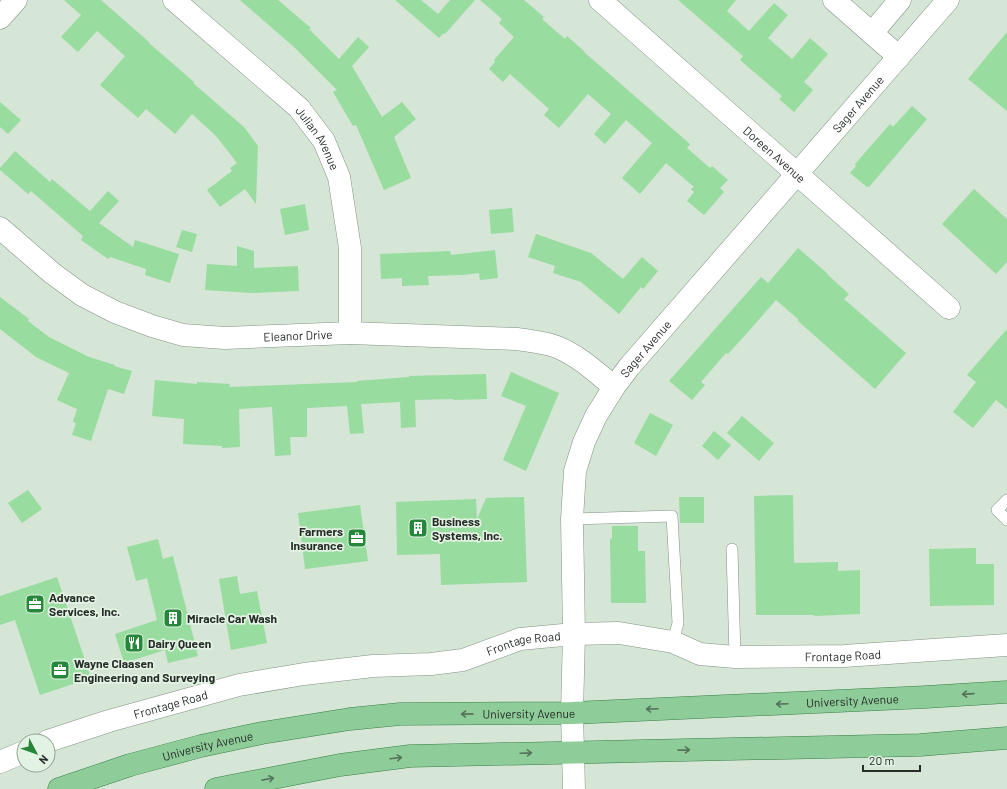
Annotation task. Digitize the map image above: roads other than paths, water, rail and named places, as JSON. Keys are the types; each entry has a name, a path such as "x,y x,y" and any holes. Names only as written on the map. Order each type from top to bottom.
{"main road":[{"name":"University Avenue","path":"58,789 130,765 201,746 262,733 350,719 400,714 572,713 1007,692"},
{"path":"216,789 340,765 410,756 920,745 1007,738"}],"street":[{"path":"0,18 16,0"},
{"name":"Julian Avenue","path":"174,0 299,108 324,141 339,177 350,248 350,333"},
{"name":"Doreen Avenue","path":"600,0 949,308"},
{"path":"834,0 899,57"},
{"path":"872,33 900,0"},
{"name":"Sager Avenue","path":"574,789 572,713 574,634 572,519 575,471 584,442 596,416 614,387 630,367 948,0"},
{"name":"Eleanor Drive","path":"0,228 52,273 82,295 115,312 152,326 183,335 225,338 350,333 517,339 558,347 593,369 614,387"},
{"name":"Frontage Road","path":"56,738 109,721 239,685 304,674 373,666 431,664 462,660 520,639 574,634 619,634 673,642 700,654 735,657 844,656 1007,645"},
{"path":"0,762 16,755"}],"lane":[{"path":"1007,500 997,510 1007,520"},
{"path":"572,519 672,516 678,623 673,642"},
{"path":"732,549 735,657"}],"place":[{"name":"Business Systems, Inc.","path":"418,528"},
{"name":"Farmers Insurance","path":"357,538"},
{"name":"Advance Services, Inc.","path":"35,604"},
{"name":"Miracle Car Wash","path":"173,618"},
{"name":"Dairy Queen","path":"134,643"},
{"name":"Wayne Claasen Engineering and Surveying","path":"60,670"}]}
